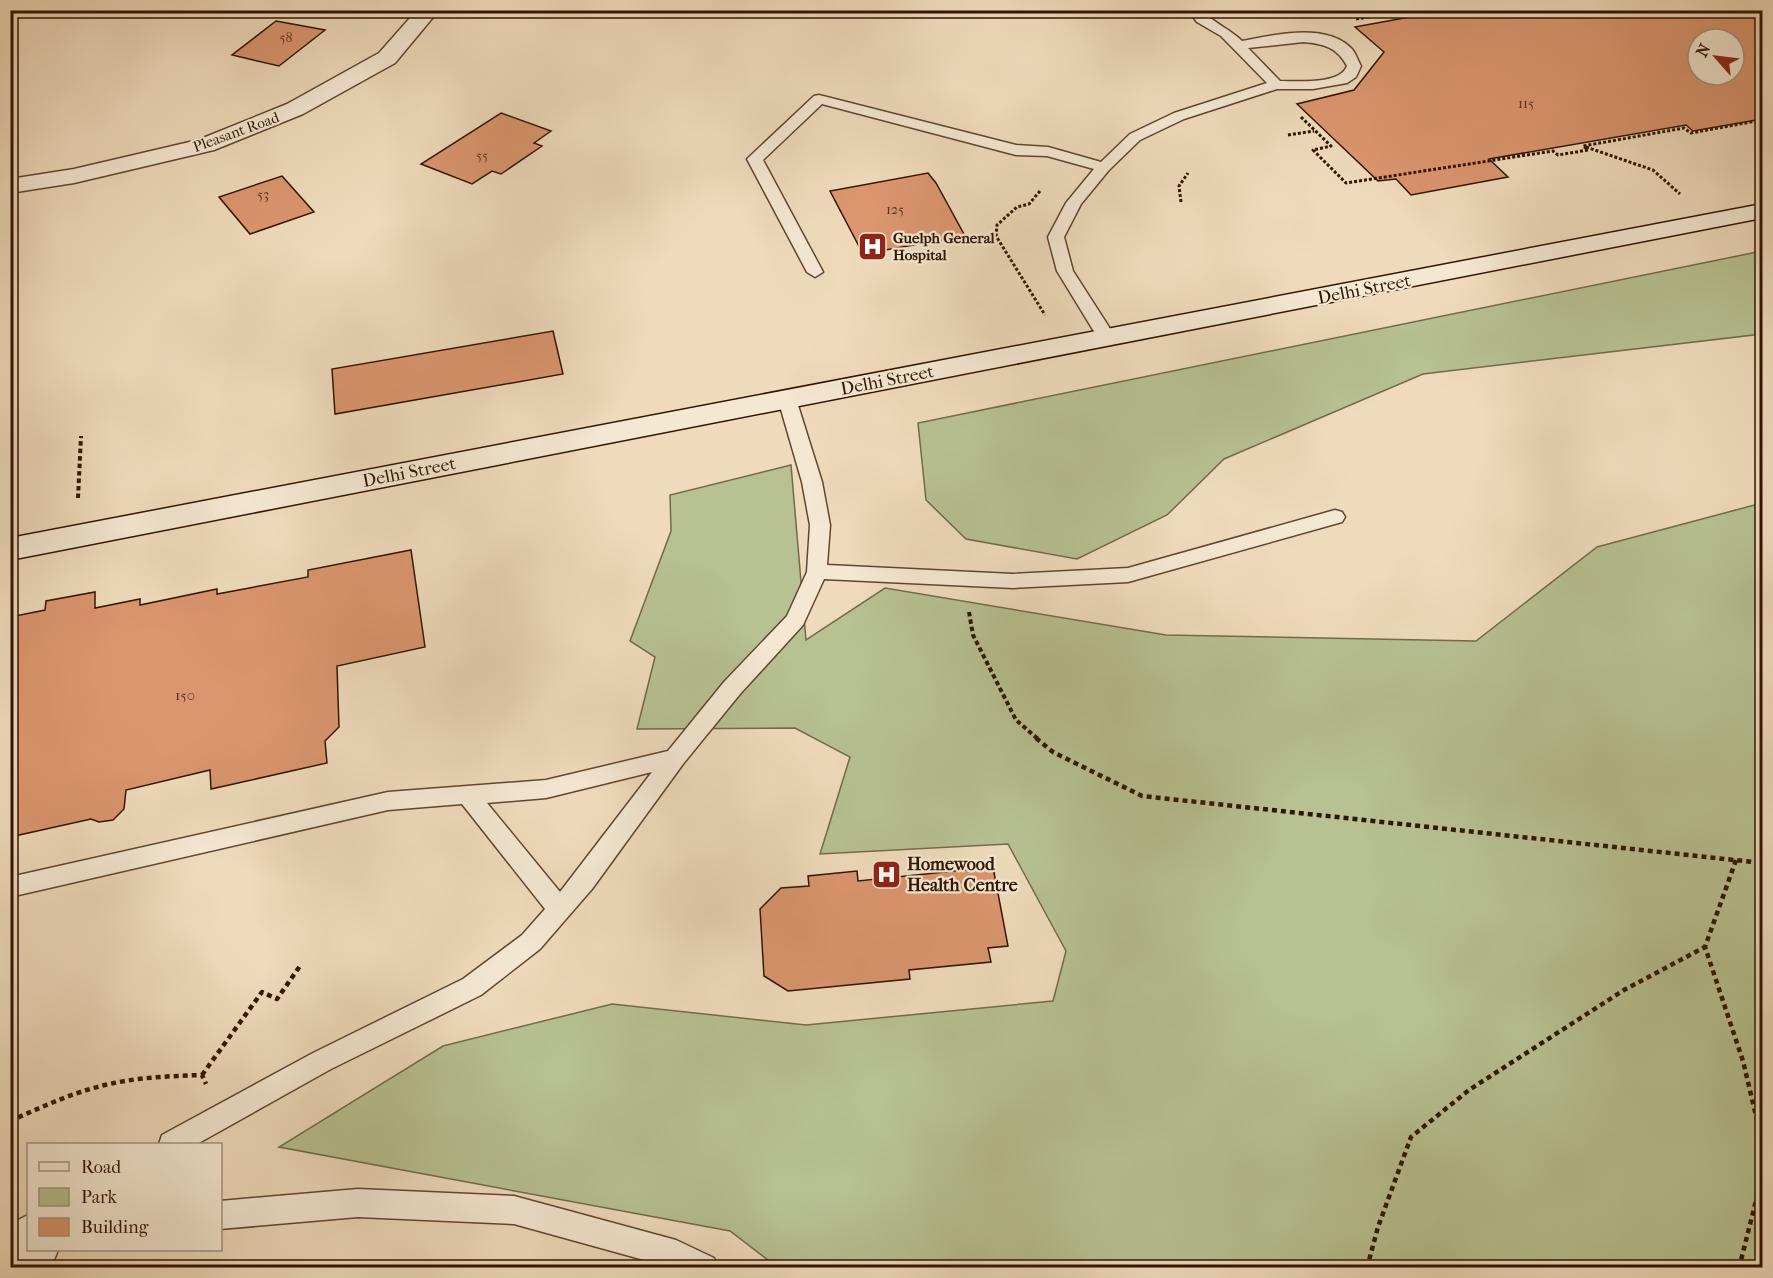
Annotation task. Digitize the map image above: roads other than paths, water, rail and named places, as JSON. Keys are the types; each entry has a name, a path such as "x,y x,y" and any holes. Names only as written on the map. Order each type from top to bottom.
{"street":[{"name":"Pleasant Road","path":"10,186 74,176 206,145 295,109 387,58 429,10"},
{"name":"Delhi Street","path":"10,549 1762,211"}],"lane":[{"path":"1194,10 1202,19 1226,33 1276,85"},
{"path":"1214,10 1222,18 1226,33"},
{"path":"1107,338 1065,271 1056,237 1074,203 1100,172 1135,137 1179,116 1276,85 1313,85 1342,80 1351,74 1354,66 1352,58 1334,44 1304,37 1288,37 1239,46"},
{"path":"815,272 755,159 819,99 1016,150 1048,152 1100,172"},
{"path":"1016,150 1039,162 1058,168 1100,172"},
{"path":"174,1143 321,1060 472,987 531,942 584,882 675,758 732,688 796,620 817,572 820,525 812,482 787,399"},
{"path":"817,572 1013,582 1128,574 1335,517"},
{"path":"10,887 388,801 546,789 675,758"},
{"path":"468,795 560,910"},
{"path":"222,1215 358,1203 514,1210 676,1254 704,1268"},
{"path":"10,1240 27,1230"},
{"path":"10,1257 39,1251"}],"place":[{"name":"Guelph General Hospital","path":"872,247"},
{"name":"Homewood Health Centre","path":"886,874"}]}
